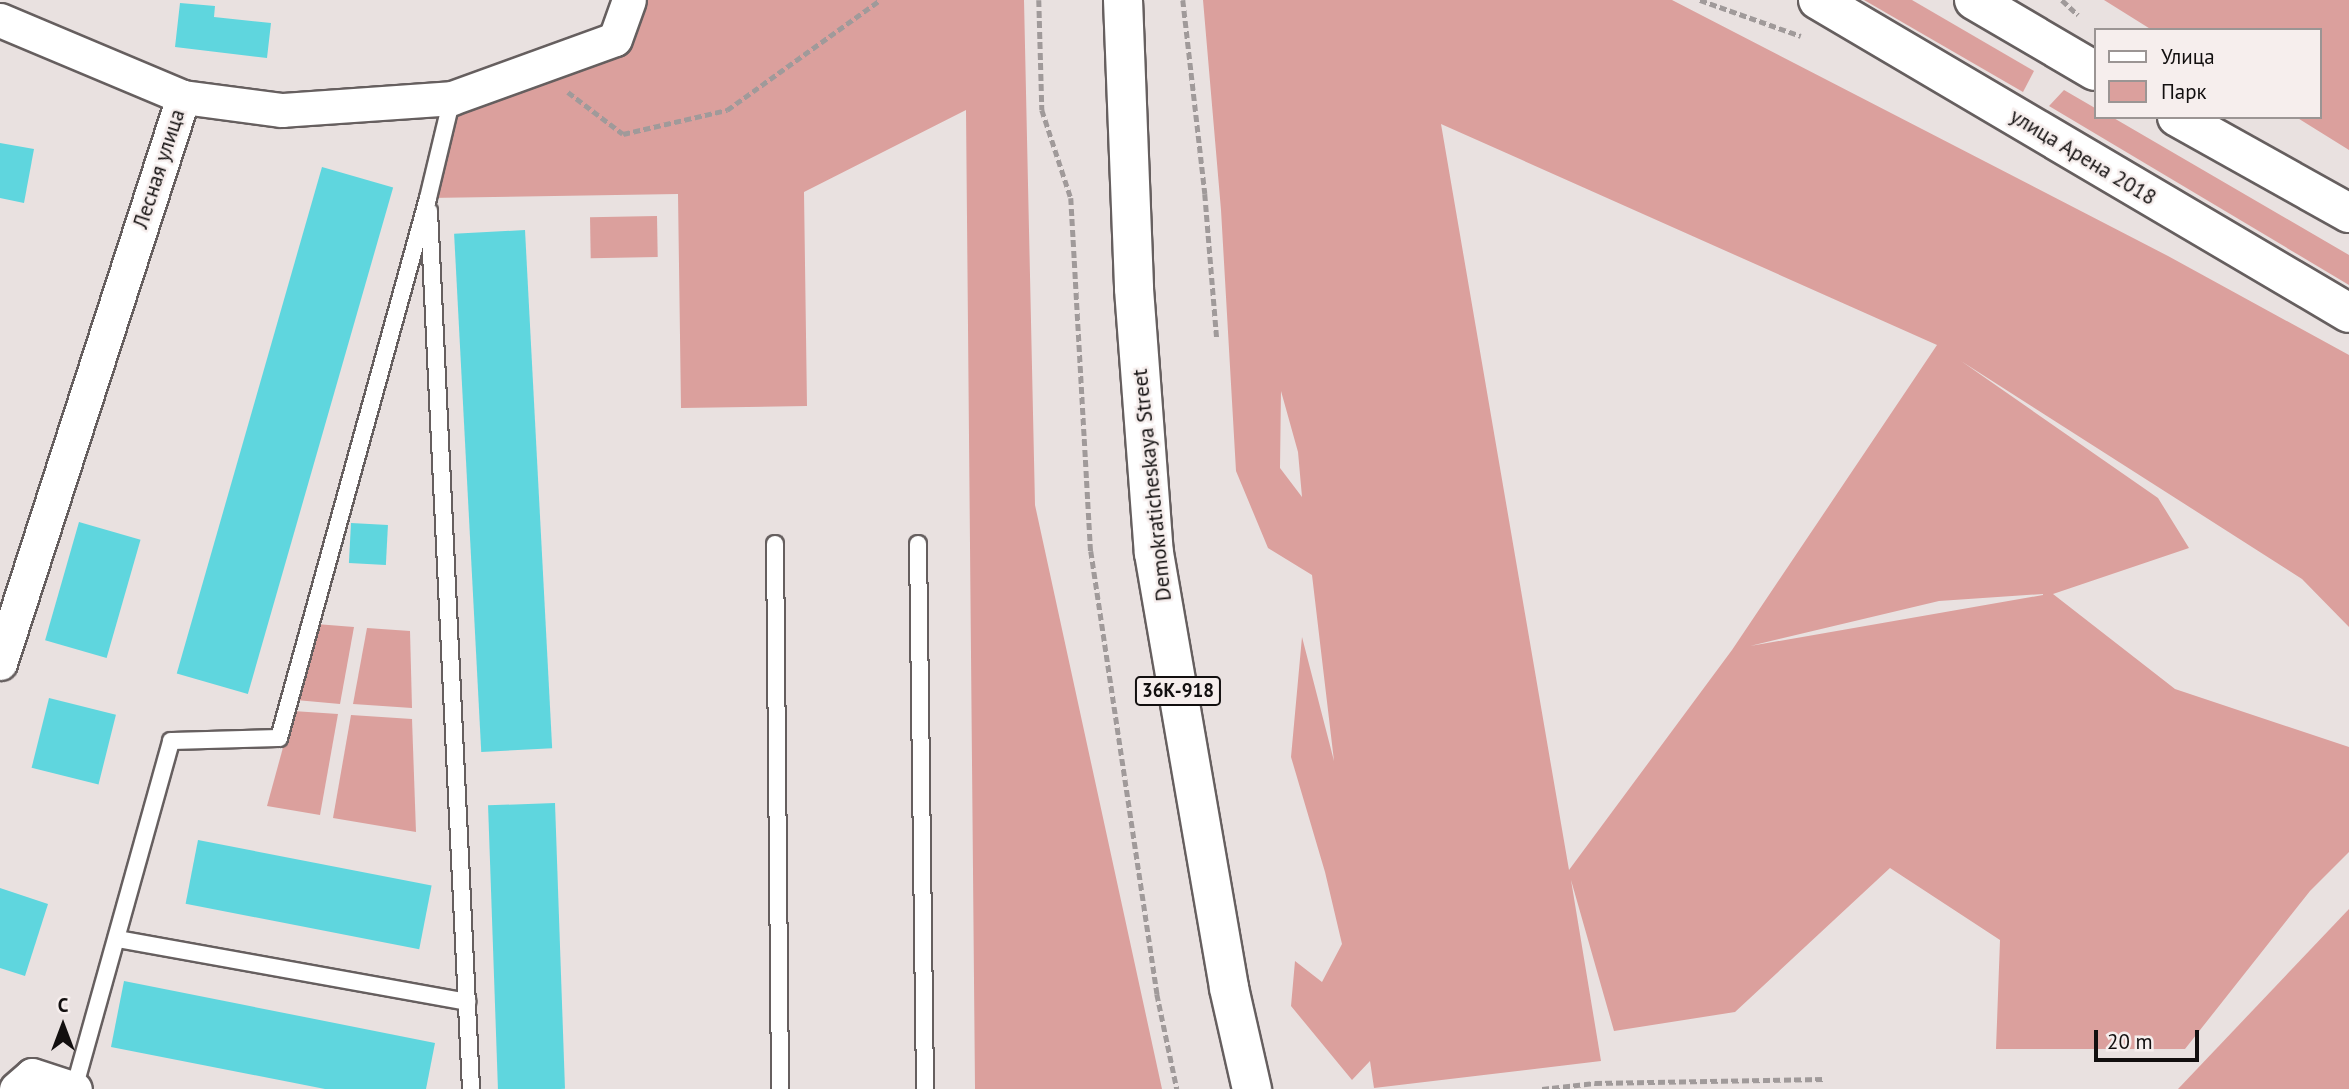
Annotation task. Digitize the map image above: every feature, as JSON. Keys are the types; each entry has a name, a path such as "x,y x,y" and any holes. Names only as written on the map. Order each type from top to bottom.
{"main road":[{"name":"Demokraticheskaya Street","path":"1123,0 1134,289 1154,553 1229,988 1252,1089"},
{"name":"улица Арена 2018","path":"1818,0 2349,313"},
{"path":"1974,0 2094,70"},
{"path":"2182,119 2349,213"}],"street":[{"name":"Лесная улица","path":"0,663 183,97 282,110 452,98 615,39 629,0"},
{"path":"0,20 183,97"},
{"path":"16,1089 32,1075 75,1089"}],"lane":[{"path":"75,1089 171,741 279,738 428,198 452,98"},
{"path":"428,198 471,1089"},
{"path":"775,544 780,1089"},
{"path":"918,544 925,1089"},
{"path":"118,939 467,1002"}],"path":[{"path":"537,67 623,134 727,110 880,0"},
{"path":"1039,0 1042,110 1071,198 1091,551 1157,994 1177,1089"},
{"path":"1182,0 1205,194 1217,339"},
{"path":"1542,1089 1595,1083 1825,1079"}],"green space":[{"path":"630,0 1024,0 1035,505 1162,1089 975,1089 966,110 804,192 807,406 681,408 678,194 428,198 452,98 623,16"},
{"path":"1203,0 1672,0 2168,256 2349,355 2349,627 2302,579 1961,361 2158,498 2189,548 2053,594 2175,689 2349,747 2349,852 2310,891 2185,1049 1996,1049 2000,940 1890,868 1735,1012 1614,1031 1571,880 1601,1061 1374,1088 1370,1061 1352,1080 1291,1006 1295,961 1322,982 1342,944 1325,872 1291,757 1302,637 1334,761 1312,575 1268,548 1236,471 1221,210","holes":["1441,124 1937,345 1732,650 1569,870","1281,391 1298,452 1302,497 1280,468","2043,594 1750,646 1939,601"]},
{"path":"1864,0 1912,0 2034,71 2023,92"},
{"path":"2104,0 2349,0 2349,150 2299,119 2321,119 2321,28 2149,28"},
{"path":"2064,90 2094,107 2094,119 2115,119 2349,255 2349,285 2049,106"},
{"path":"657,216 658,257 591,258 590,217"},
{"path":"316,624 354,627 340,704 296,700"},
{"path":"367,628 410,631 412,708 353,704"},
{"path":"293,711 338,714 320,815 267,806"},
{"path":"351,715 412,719 416,832 333,818"},
{"path":"2349,909 2349,1089 2178,1089"}],"building":[{"path":"180,3 215,6 214,17 271,23 267,58 175,47"},
{"path":"0,143 34,149 24,203 0,198"},
{"path":"322,167 393,187 248,694 177,674"},
{"path":"525,230 552,748 481,752 454,234"},
{"path":"79,522 141,540 107,658 45,640"},
{"path":"351,523 388,525 386,565 349,563"},
{"path":"49,698 116,715 99,785 32,768"},
{"path":"555,803 565,1089 498,1089 488,805"},
{"path":"198,840 432,885 419,949 186,904"},
{"path":"0,888 48,904 25,976 0,968"},
{"path":"124,981 435,1043 426,1089 325,1089 111,1047"}]}
